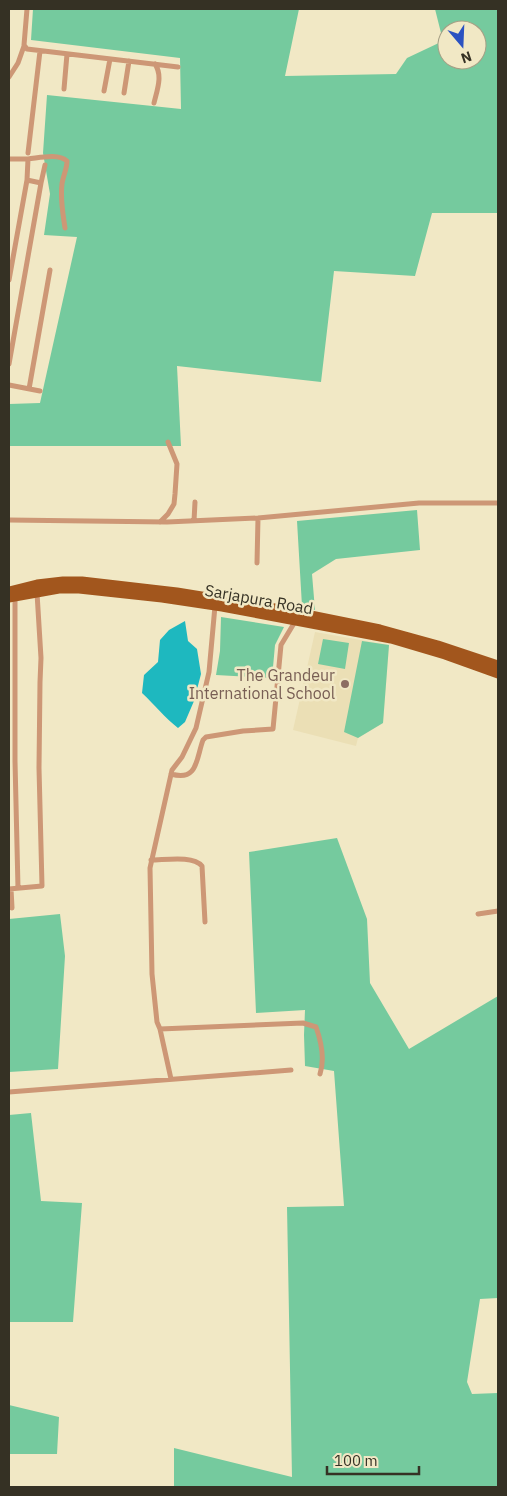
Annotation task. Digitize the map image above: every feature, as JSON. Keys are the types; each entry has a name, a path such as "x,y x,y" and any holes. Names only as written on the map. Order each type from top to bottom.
{"main road":[{"name":"Sarjapura Road","path":"11,595 63,581 91,581 177,592 296,617 392,640 445,655 498,674"},
{"name":"Sarjapura Road","path":"37,589 100,590 380,629 438,645 498,665"}],"street":[{"path":"9,76 18,63 24,45 27,9"},
{"path":"24,45 26,49 178,67"},
{"path":"9,280 27,180 40,51"},
{"path":"64,89 68,54"},
{"path":"104,91 110,59"},
{"path":"124,93 129,61"},
{"path":"154,103 160,77 156,64"},
{"path":"9,158 28,156 52,157 63,158 67,161 62,183 65,228"},
{"path":"9,364 45,164"},
{"path":"27,180 41,182"},
{"path":"29,389 50,270"},
{"path":"9,385 40,391"},
{"path":"160,522 174,504 177,464 168,442"},
{"path":"194,521 196,502"},
{"path":"9,520 194,521 258,518 419,503 498,503"},
{"path":"257,563 258,518"},
{"path":"12,908 10,889 42,886 39,768 41,658 37,589"},
{"path":"11,595 12,762 18,888"},
{"path":"171,1079 157,1022 152,974 150,868 172,770 182,757 196,728 209,672 215,606"},
{"path":"171,774 179,777 188,775 193,771 203,740 206,737 243,731 272,729 274,727 282,645 296,617"},
{"path":"151,860 193,860 200,863 202,866 205,922"},
{"path":"478,914 498,911"},
{"path":"160,1029 303,1023 316,1026 319,1035 322,1066 320,1074"},
{"path":"9,1092 291,1070"}],"shaded area":[{"name":"The Grandeur International School","path":"315,632 389,645 383,723 358,738 356,746 293,730"}],"green space":[{"path":"33,9 299,9 285,76 396,74 407,58 437,44 437,70 487,70 487,20 438,20 435,9 498,9 498,213 432,213 415,276 334,271 321,382 177,366 181,446 9,446 9,404 40,403 77,237 44,235 50,194 43,153 47,95 181,109 180,58 31,40"},
{"path":"417,510 420,550 336,559 312,574 315,610 302,606 297,521"},
{"path":"221,617 284,627 275,645 272,678 216,675 220,651"},
{"path":"323,639 349,643 345,669 318,664"},
{"path":"362,641 389,645 383,723 358,738 344,732"},
{"path":"337,838 367,919 370,983 409,1049 498,996 498,1298 480,1299 467,1382 472,1394 498,1393 498,1487 174,1487 174,1448 292,1477 287,1207 344,1206 334,1071 305,1066 305,1010 256,1013 249,852"},
{"path":"60,914 65,956 58,1069 9,1072 9,919"},
{"path":"31,1113 41,1201 82,1203 73,1322 9,1322 9,1115"},
{"path":"9,1405 59,1417 57,1454 9,1454"}],"water":[{"path":"185,621 188,641 197,649 201,674 194,701 185,722 178,728 142,693 144,675 158,662 160,640 169,630"}],"place":[{"name":"The Grandeur International School","path":"345,684"}]}
